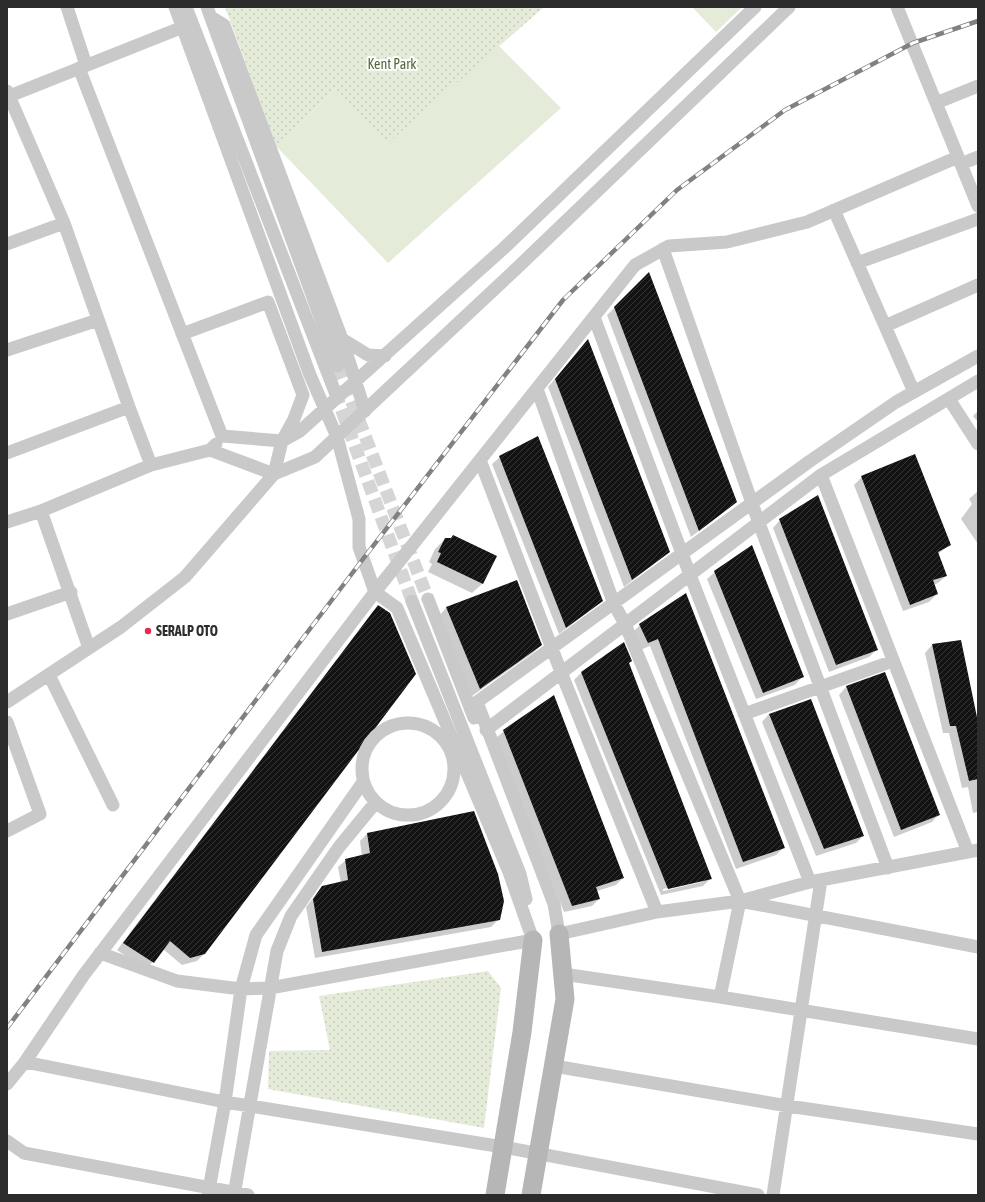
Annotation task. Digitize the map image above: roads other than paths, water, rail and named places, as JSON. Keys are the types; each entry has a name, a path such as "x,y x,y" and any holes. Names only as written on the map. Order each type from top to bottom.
{"main road":[{"path":"531,1195 565,999 559,934"},
{"path":"495,1195 522,1032 533,940"}],"street":[{"path":"67,7 83,66 182,334 222,436"},
{"path":"175,7 310,375 337,437 359,519 359,547 375,592 397,608 509,872 533,940"},
{"path":"186,7 334,392"},
{"path":"222,436 282,441 300,431 504,248 755,7"},
{"path":"7,702 121,628 185,577 274,474 315,457 673,120 789,7"},
{"path":"901,8 936,102 978,206"},
{"path":"209,12 224,25 342,339 365,411"},
{"path":"209,12 338,366"},
{"path":"151,466 64,223 8,94 183,27"},
{"path":"936,102 978,86"},
{"path":"7,1084 25,1062 100,953 375,592 635,265 669,246 727,242 807,222 960,161 978,157"},
{"path":"834,210 914,392"},
{"path":"857,263 978,219"},
{"path":"7,244 64,223"},
{"path":"663,249 759,522 888,868"},
{"path":"885,326 978,285"},
{"path":"182,334 268,302 303,396 282,441 274,474"},
{"path":"594,316 690,575 744,714 816,881 816,917 788,1106 773,1195"},
{"path":"7,350 98,320"},
{"path":"342,339 368,355 385,356"},
{"path":"559,934 554,904 486,730 477,702 810,461 896,402 978,356"},
{"path":"486,730 821,476 978,381"},
{"path":"537,389 614,604 625,624 740,902 720,997"},
{"path":"949,399 978,444"},
{"path":"7,453 129,407"},
{"path":"7,522 41,511 151,466 210,450 222,436"},
{"path":"210,450 274,474"},
{"path":"480,460 561,672 657,912"},
{"path":"559,934 657,912 740,902 816,881 973,851 893,661 821,476"},
{"path":"41,511 90,648"},
{"path":"7,614 71,592"},
{"path":"428,599 559,934"},
{"path":"412,601 520,874 533,940"},
{"path":"744,714 893,661"},
{"path":"49,676 113,804"},
{"path":"7,722 40,814 7,831"},
{"path":"400,723 416,723 430,728 442,738 450,752 454,767 452,782 445,796 433,807 419,813 404,814 389,811 376,802 368,793 363,782 362,766 365,751 373,738 385,728 400,723"},
{"path":"209,1192 225,1102 240,989 256,935 363,782"},
{"path":"234,1194 248,1105 277,951 291,916 339,847 376,802"},
{"path":"740,902 978,947"},
{"path":"100,953 177,981 240,989 270,988 533,940"},
{"path":"563,974 720,997 978,1039"},
{"path":"25,1062 225,1102 538,1153 758,1195"},
{"path":"554,1066 788,1106 978,1134"},
{"path":"7,1141 24,1153 209,1192 248,1195"}],"tunnel":[{"path":"338,366 428,599"},
{"path":"335,392 412,601"}],"railway":[{"path":"7,1028 363,559 563,300 677,190 785,110 913,43 978,21"}],"place":[{"name":"SERALP OTO","path":"148,631"}],"park label":[{"name":"Kent Park","path":"392,64"}]}
